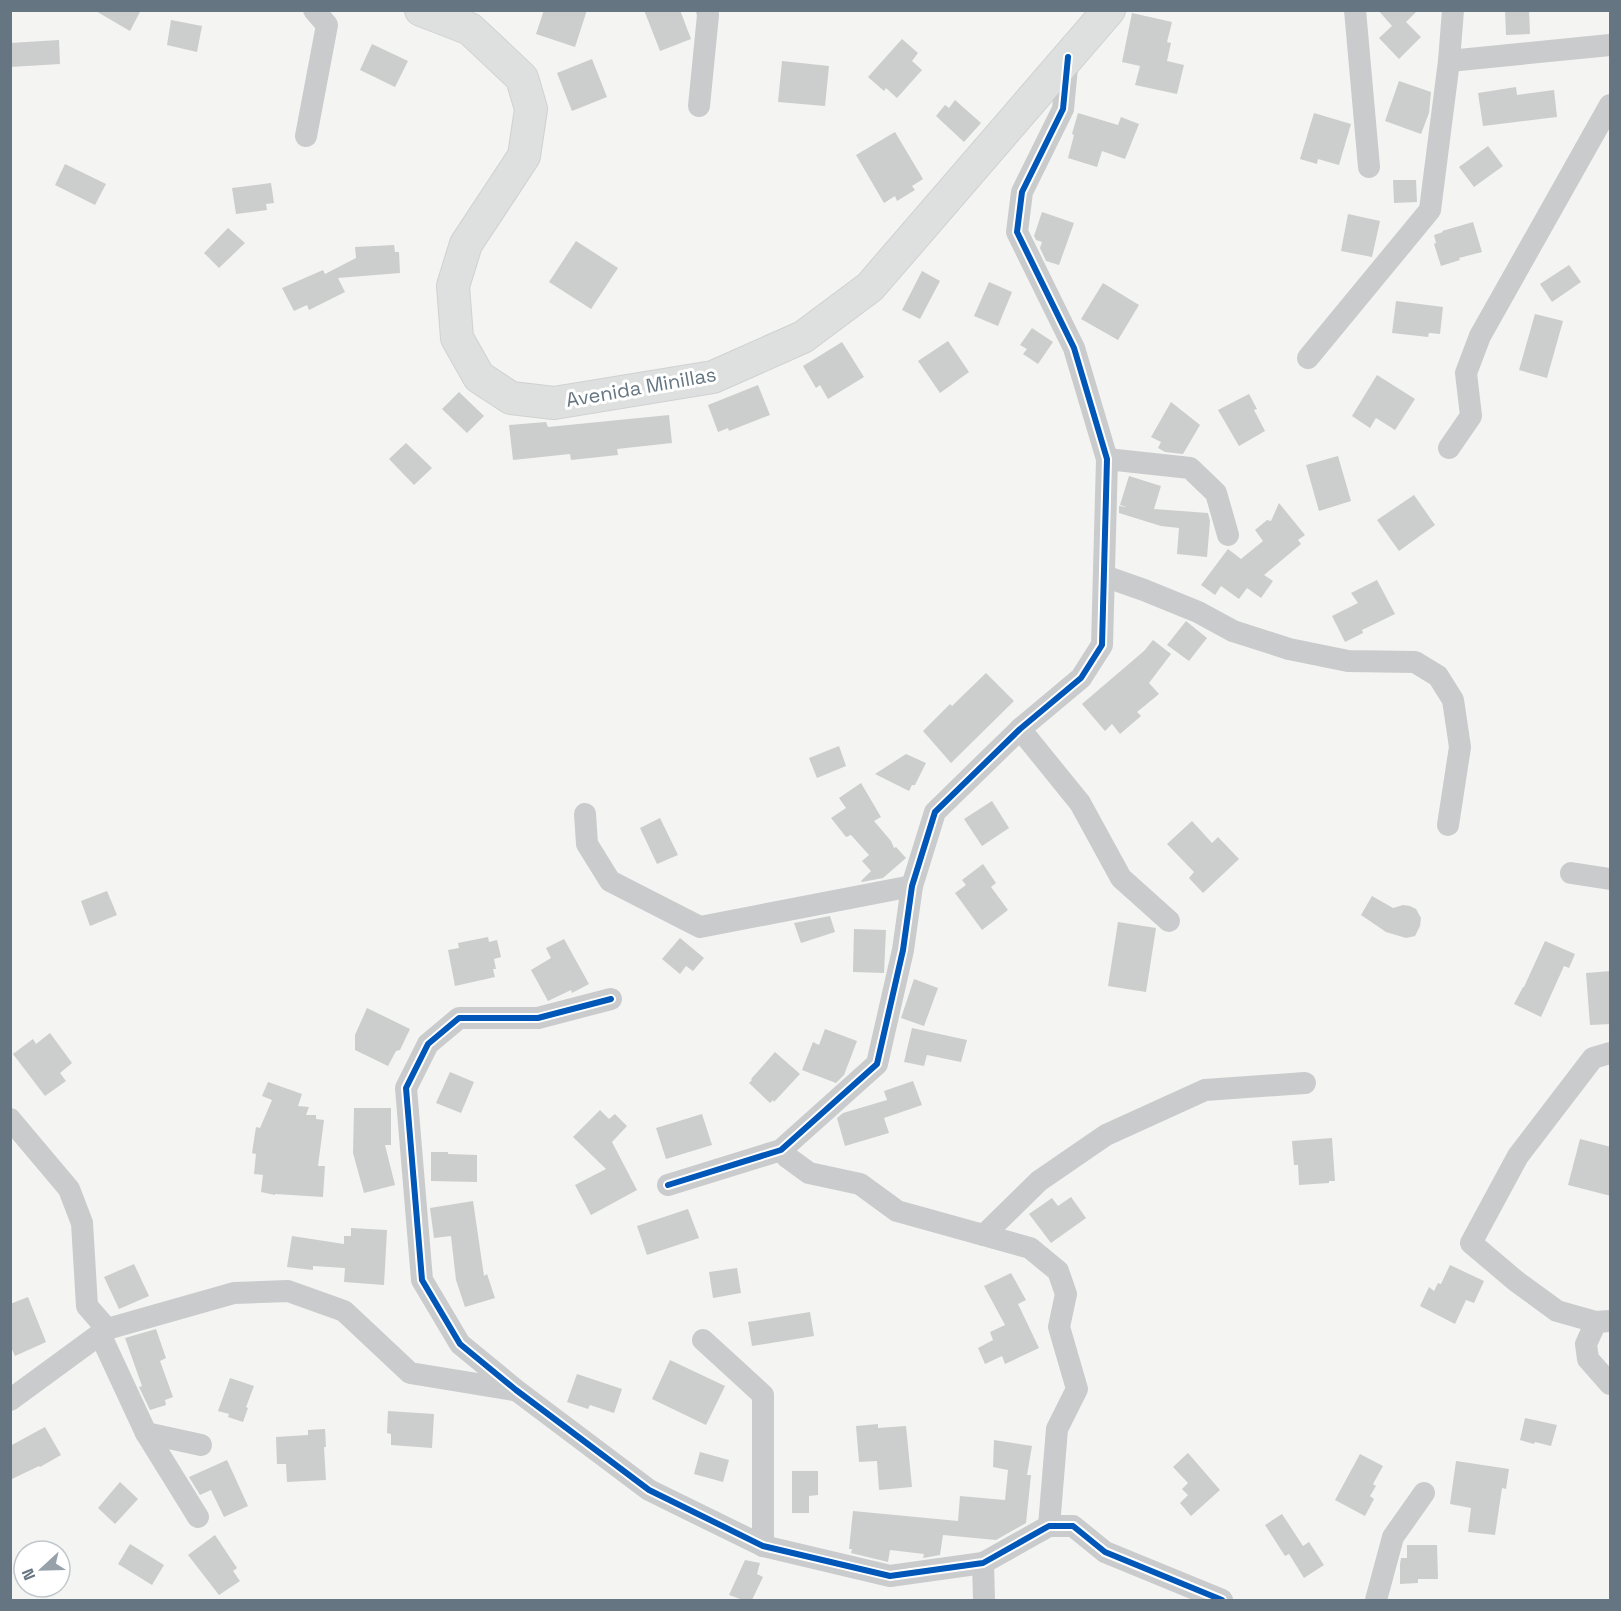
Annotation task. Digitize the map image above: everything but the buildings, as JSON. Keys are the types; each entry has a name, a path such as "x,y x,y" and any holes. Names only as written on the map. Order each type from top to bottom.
{"street":[{"path":"306,136 327,25 314,10"},
{"name":"Avenida Minillas","path":"421,10 471,29 522,78 531,109 524,156 466,244 453,286 457,338 479,377 511,398 554,403 713,377 803,337 870,287 1109,10"},
{"path":"699,106 707,10"},
{"path":"1355,10 1369,167"},
{"path":"1308,358 1430,210 1449,61 1453,10"},
{"path":"1449,61 1611,45"},
{"path":"668,1185 782,1150 877,1064 903,950 912,886 935,812 1020,729 1081,678 1102,645 1107,459 1074,348 1017,232 1022,192 1063,109 1068,57"},
{"path":"1449,448 1471,416 1466,373 1480,336 1611,105"},
{"path":"1107,459 1190,468 1216,493 1228,535"},
{"path":"1104,576 1198,612 1233,631 1289,649 1348,661 1415,662 1438,676 1453,700 1460,747 1448,825"},
{"path":"1020,729 1080,803 1121,878 1169,921"},
{"path":"585,814 587,844 610,881 700,927 912,886"},
{"path":"1571,873 1611,879"},
{"path":"611,999 538,1018 459,1018 428,1044 406,1088 422,1280 460,1344 516,1390 650,1490 763,1546 890,1576 983,1563 1049,1526 1073,1526 1105,1552 1222,1600"},
{"path":"1611,1053 1593,1058 1518,1156 1471,1244 1557,1311 1603,1321 1586,1344 1588,1359 1611,1384"},
{"path":"984,1234 1039,1181 1106,1135 1205,1090 1305,1083"},
{"path":"10,1119 69,1189 82,1223 87,1306 104,1332 146,1433 198,1517"},
{"path":"782,1150 787,1157 809,1173 860,1184 897,1210 1030,1248 1058,1270 1066,1294 1059,1327 1077,1389 1057,1429 1049,1526"},
{"path":"10,1400 104,1332 234,1293 288,1292 344,1311 410,1373 516,1390"},
{"path":"703,1340 763,1395 763,1546"},
{"path":"146,1433 201,1445"},
{"path":"1376,1600 1393,1537 1424,1492"},
{"path":"983,1563 984,1600"}],"cycle path":[{"path":"668,1185 781,1150 877,1064 903,950 912,886 935,812 1020,729 1081,678 1102,645 1107,459 1074,348 1017,232 1022,192 1063,109 1068,57"},
{"path":"611,999 538,1018 459,1018 428,1044 406,1088 422,1280 460,1344 516,1390 649,1490 763,1546 890,1576 983,1563 1049,1526 1073,1526 1105,1552 1222,1600"}]}
